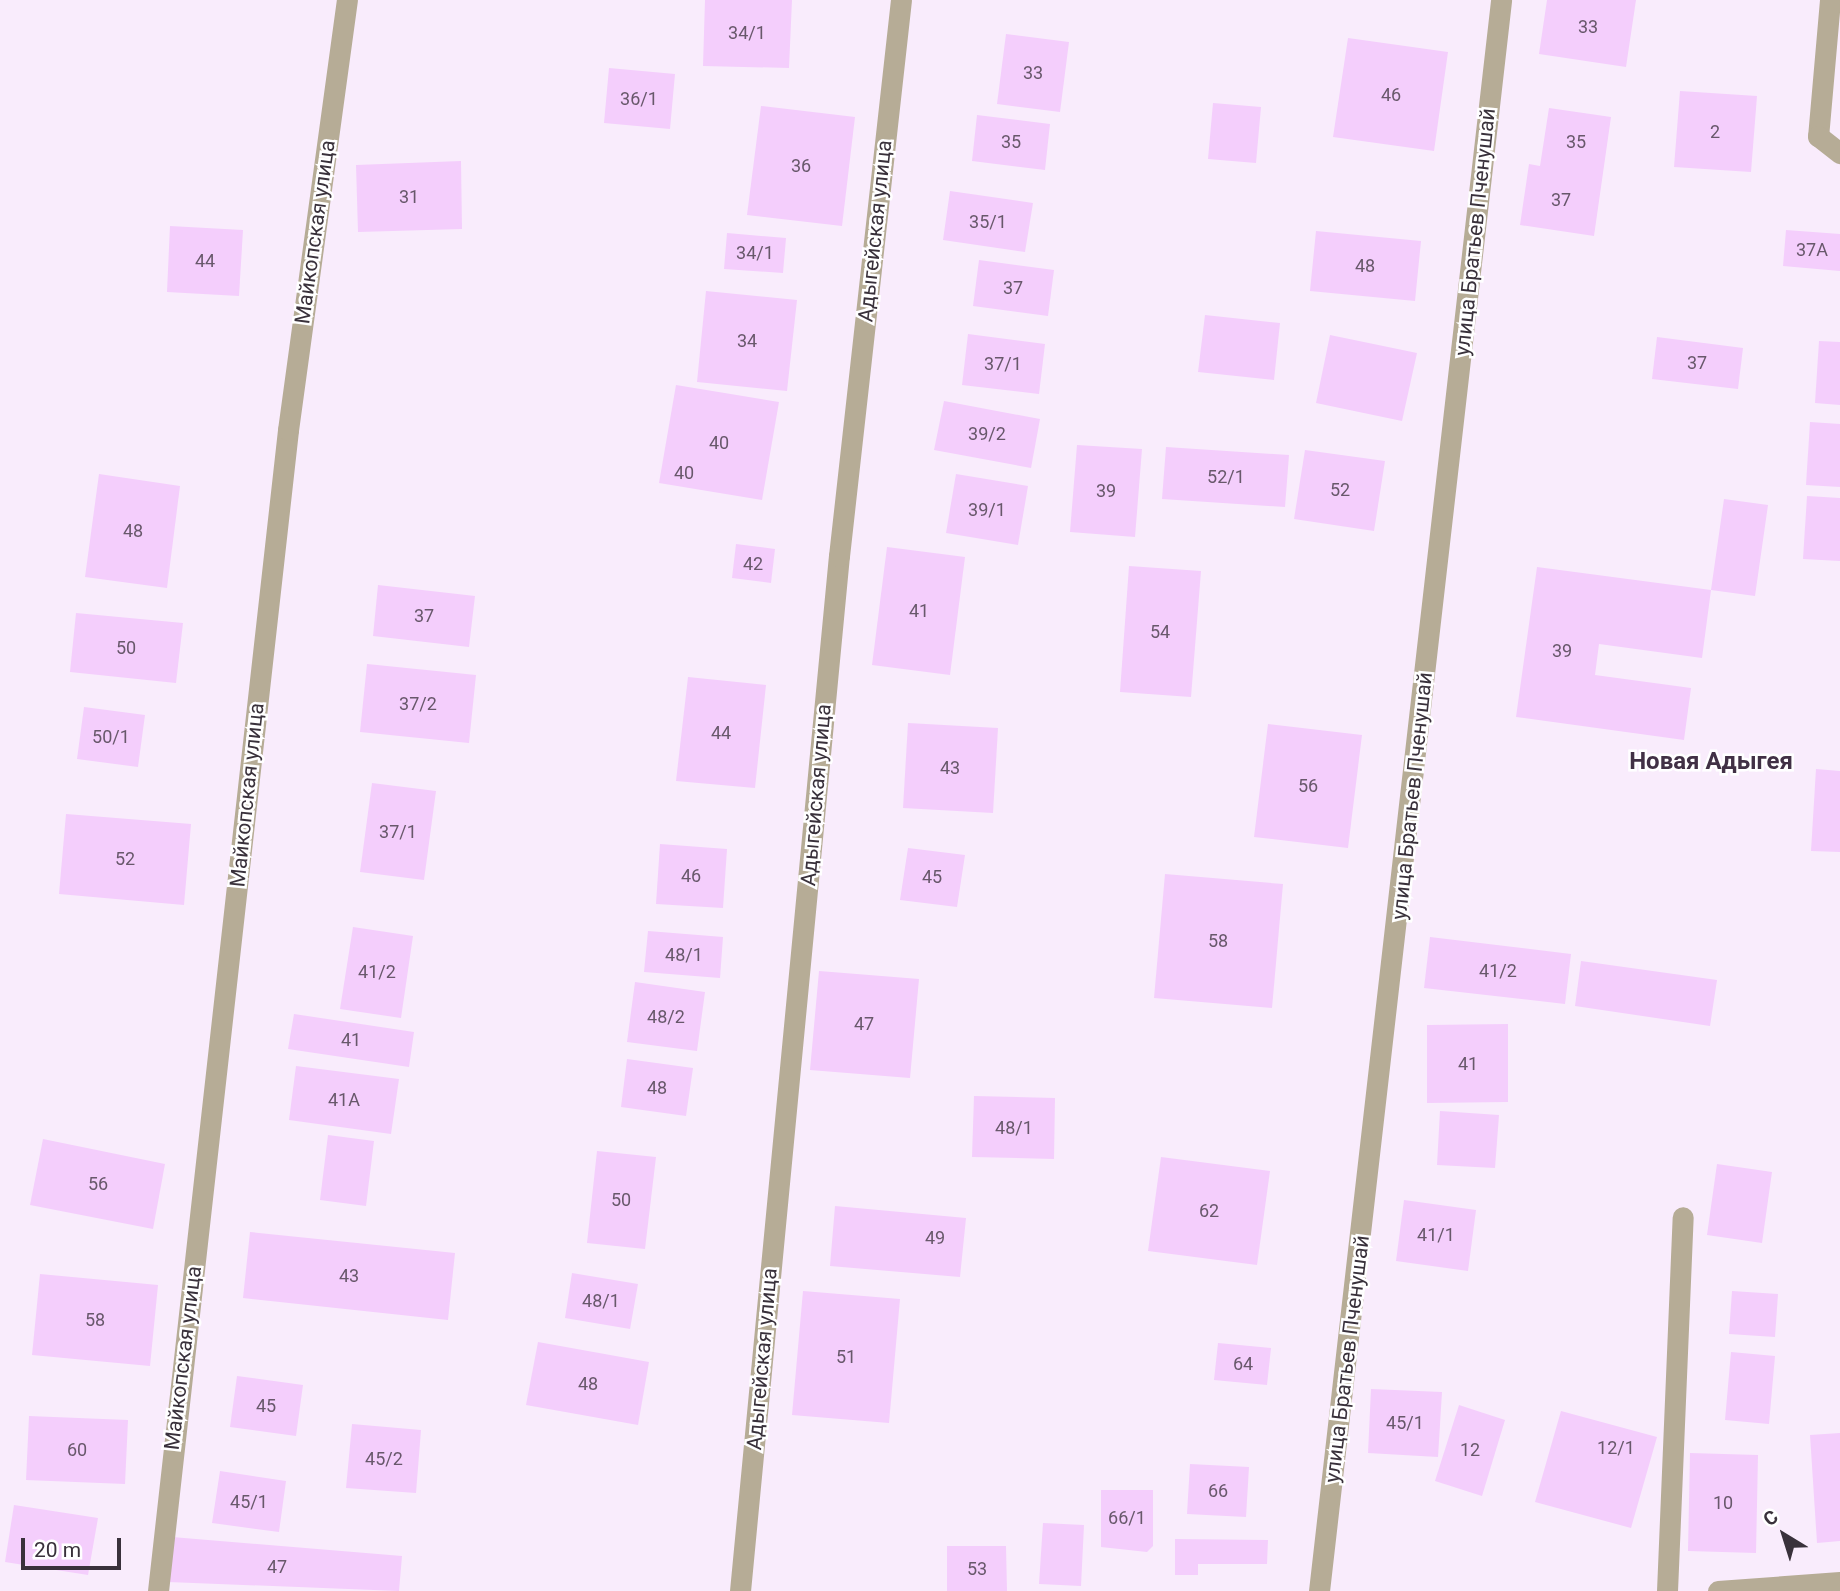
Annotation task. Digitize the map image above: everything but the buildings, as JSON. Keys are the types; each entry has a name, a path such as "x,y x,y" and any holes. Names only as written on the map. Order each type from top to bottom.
{"street":[{"name":"Майкопская улица","path":"158,1591 288,430 347,0"},
{"name":"Адыгейская улица","path":"740,1591 839,556 901,0"},
{"name":"улица Братьев Пченушай","path":"1319,1591 1501,0"},
{"path":"1830,0 1818,136 1840,153"},
{"path":"1667,1591 1683,1217"},
{"path":"1718,1591 1840,1582"}],"district":[{"name":"Новая Адыгея","path":"1711,762"}]}
